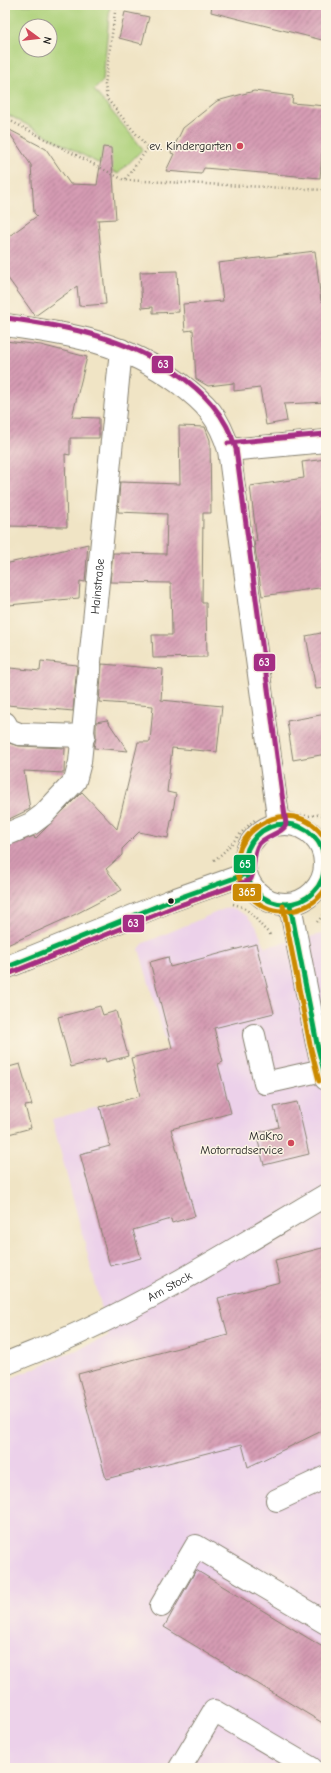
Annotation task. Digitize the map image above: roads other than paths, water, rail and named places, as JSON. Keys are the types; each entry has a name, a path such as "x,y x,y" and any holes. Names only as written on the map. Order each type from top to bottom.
{"street":[{"path":"5,325 59,332 93,340 121,350 167,374 195,395 219,423 229,450 279,824"},
{"name":"Hainstraße","path":"5,835 31,824 68,790 75,781 78,773 84,736 121,350"},
{"path":"229,450 326,441"},
{"path":"5,723 9,730 19,734 84,736"},
{"path":"279,824 290,824 303,827 314,836 324,849 326,862 325,874 321,883 309,897 290,905 276,904 262,898 253,889 246,874 245,860 250,843 260,832 268,827 279,824"},
{"path":"5,968 170,900 246,874"},
{"path":"254,1035 265,1083 325,1074 315,1037 290,905"},
{"name":"Am Stock","path":"15,1366 177,1282 326,1195"},
{"path":"277,1500 326,1477"},
{"path":"160,1606 196,1546 326,1623"},
{"path":"180,1768 214,1711 311,1768"}],"place":[{"name":"ev. Kindergarten","path":"240,146"},
{"name":"MaKro Motorradservice","path":"291,1143"}]}
